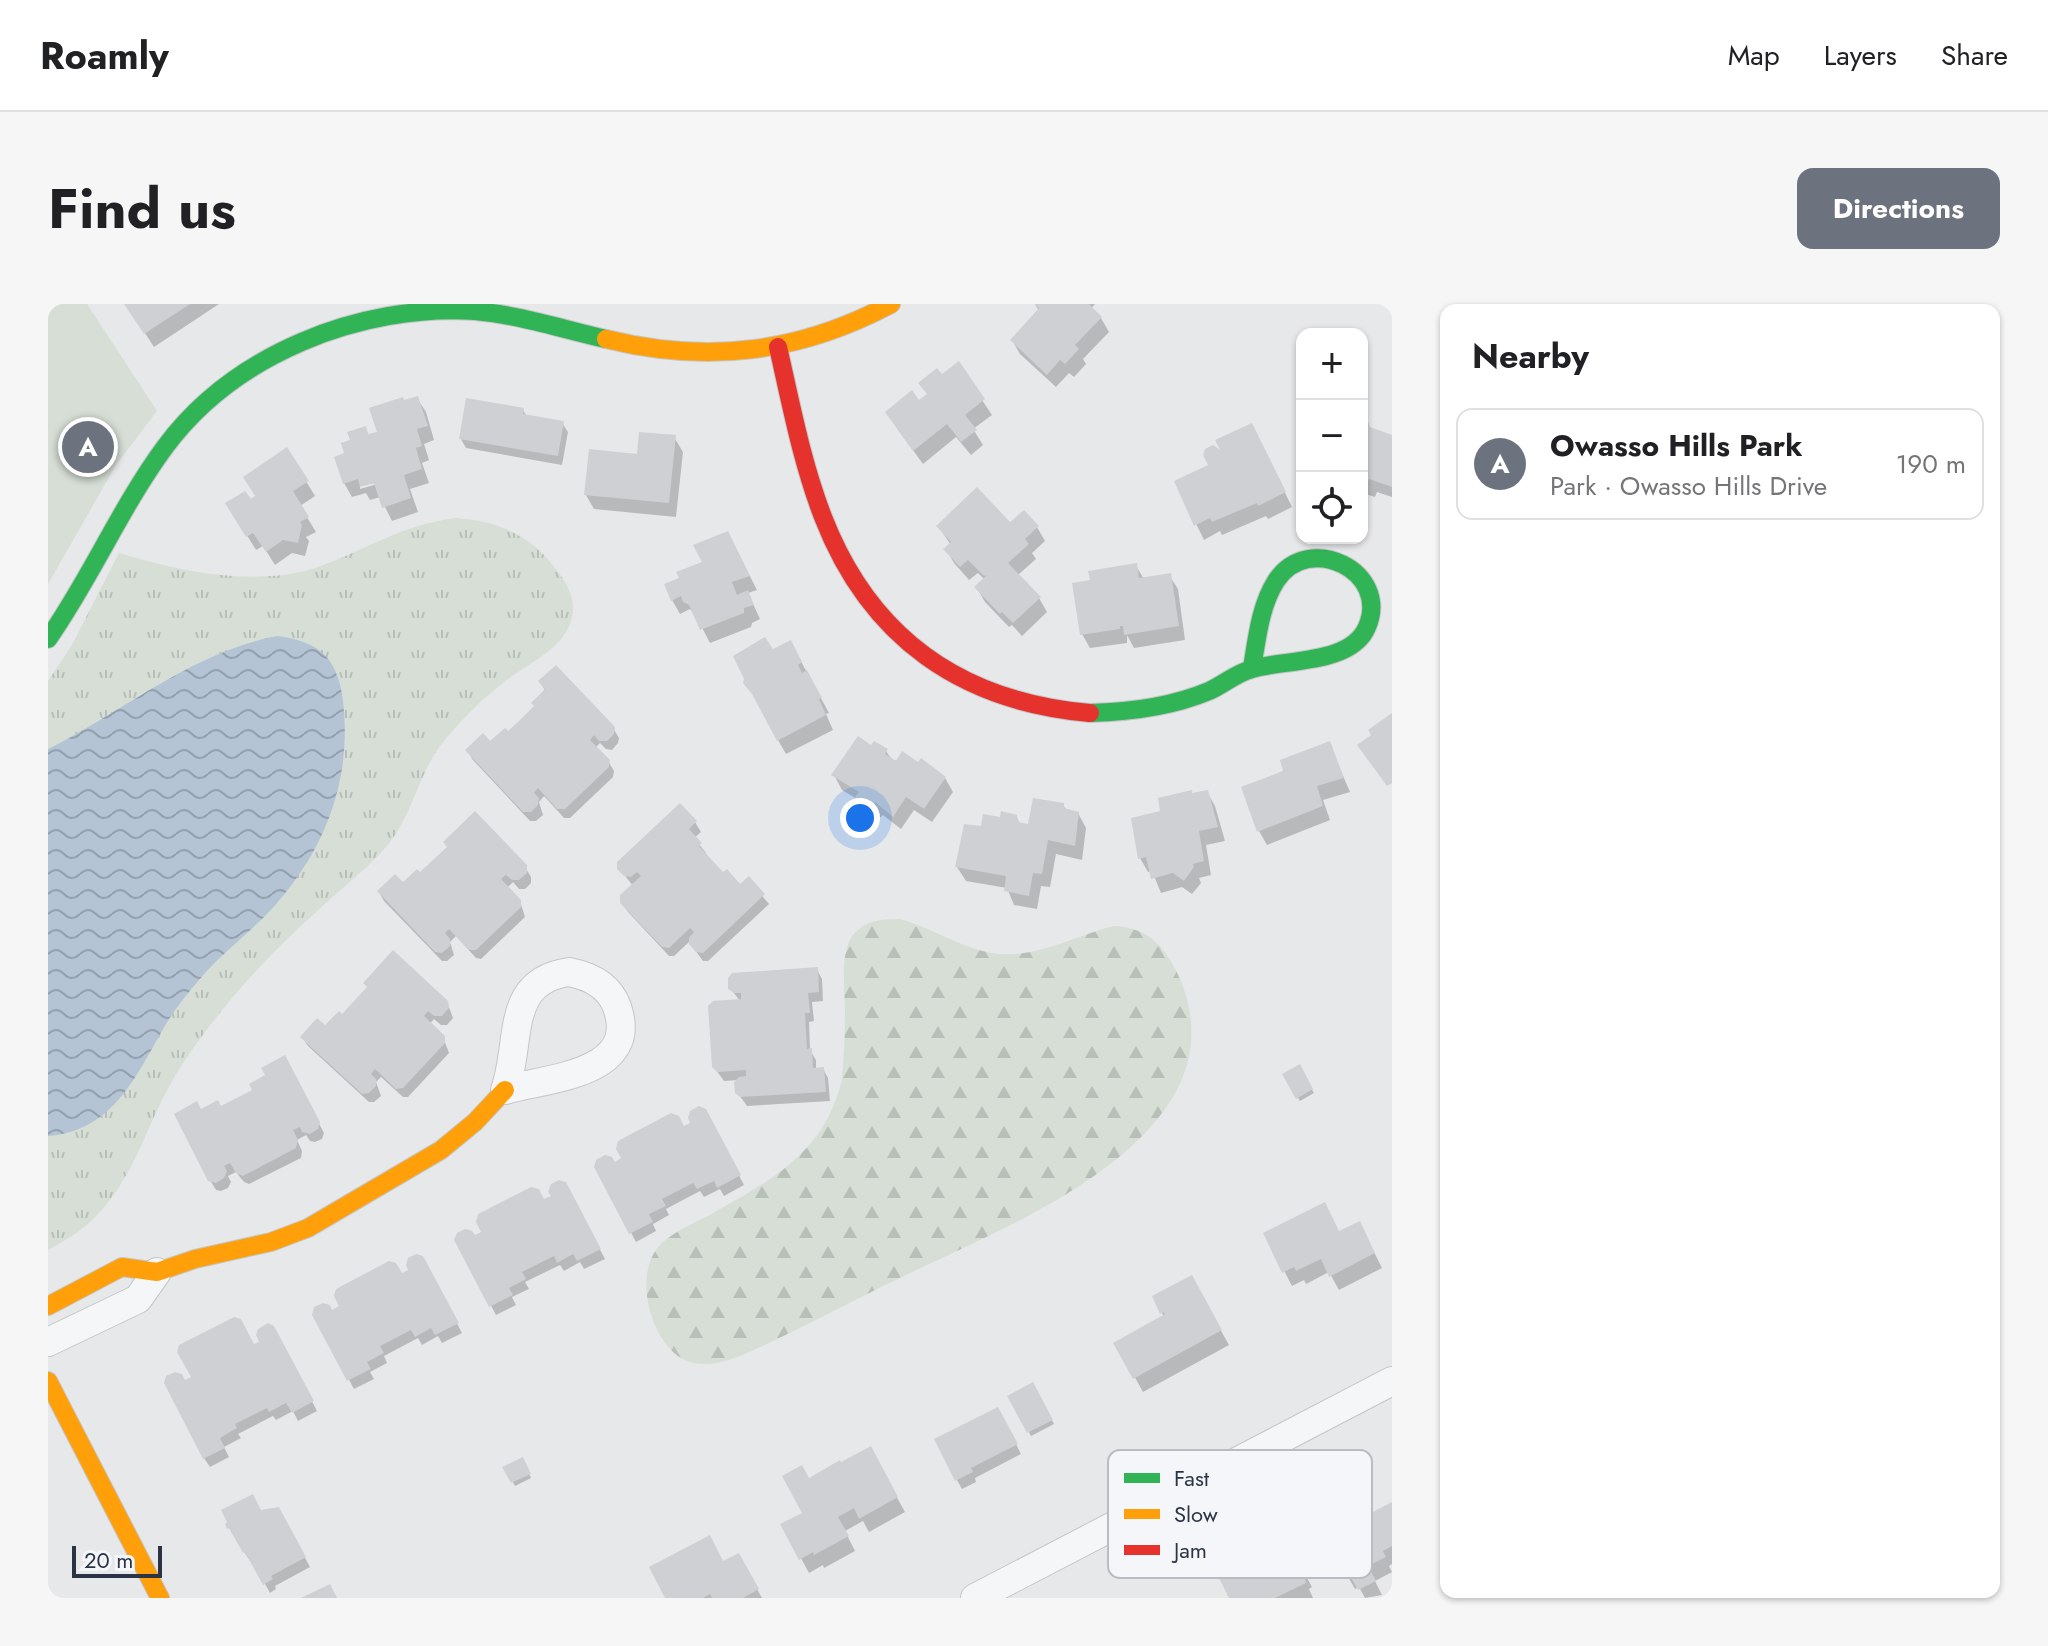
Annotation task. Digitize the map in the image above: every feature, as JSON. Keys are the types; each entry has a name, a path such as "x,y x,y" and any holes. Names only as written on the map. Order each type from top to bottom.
{"street":[{"path":"48,639 64,618 140,483 156,458 188,420 225,386 272,355 324,331 372,317 422,311 472,311 520,318 679,353 732,353 778,347 842,328 891,304"},
{"path":"778,347 818,505 843,565 872,607 893,629 944,670 985,691 1028,705 1073,712 1119,713 1182,700 1252,668 1303,662 1341,651 1362,636 1371,618 1371,593 1356,573 1333,558 1311,556 1291,566 1276,581 1266,600 1252,668"},
{"path":"48,1306 122,1267 157,1272 195,1259 284,1238 320,1222 453,1141 486,1112 505,1090 513,1062 520,1009 532,987 551,975 569,972 593,979 605,989 615,1002 620,1020 618,1041 608,1057 580,1072 505,1090"},
{"path":"48,1342 138,1299 157,1272"},
{"path":"48,1381 160,1598"},
{"path":"1259,1450 1392,1381"},
{"path":"975,1598 1108,1529"}],"green space":[{"path":"48,304 87,304 157,411 116,465 48,584"},
{"path":"456,518 501,527 538,549 558,572 570,593 573,611 568,628 554,646 495,689 447,737 432,758 402,823 386,847 286,940 233,997 185,1060 134,1160 106,1206 88,1224 48,1250 48,681 72,645 119,553 166,566 218,575 269,576 318,567 401,532"},
{"path":"900,919 974,949 1000,954 1044,949 1114,926 1147,935 1169,958 1180,979 1191,1035 1179,1084 1149,1129 1106,1167 1055,1201 740,1356 703,1364 681,1358 660,1336 648,1304 646,1286 653,1255 673,1235 774,1176 808,1146 822,1127 834,1106 842,1080 847,946 863,926 879,920"}],"water":[{"path":"277,636 304,642 324,654 340,686 345,729 344,757 332,809 322,834 295,881 277,903 208,970 181,1002 121,1096 91,1123 71,1132 48,1136 48,749 187,669 246,644"}],"building":[{"path":"124,304 190,304 144,334"},
{"path":"1035,304 1089,304 1102,317 1075,345 1079,349 1065,364 1060,360 1047,375 1010,340 1039,308"},
{"path":"959,361 985,399 965,415 977,430 961,442 947,424 913,451 885,412 912,390 919,400 927,394 918,383 937,368 942,374"},
{"path":"418,396 428,426 417,429 422,446 416,448 422,469 404,475 411,498 382,508 374,483 360,487 358,479 343,484 334,457 344,453 341,443 350,440 347,432 366,426 368,434 377,432 369,408 403,397 404,400"},
{"path":"466,398 524,408 523,414 564,421 558,456 459,439"},
{"path":"1368,422 1370,427 1392,435 1392,487 1369,479 1368,482"},
{"path":"1252,423 1286,492 1258,506 1257,503 1212,522 1210,518 1194,526 1174,481 1208,465 1203,455 1205,449 1213,445 1220,450 1215,440"},
{"path":"639,432 676,435 669,503 584,495 589,449 637,454"},
{"path":"287,447 309,481 293,491 309,517 300,522 298,543 283,540 266,552 253,533 246,537 225,503 245,491 251,499 255,496 243,477"},
{"path":"977,487 1010,522 1024,510 1039,526 1025,539 1029,544 1008,563 1041,597 1013,623 974,587 987,575 984,576 968,560 960,567 943,549 951,542 936,526"},
{"path":"728,531 750,576 732,582 737,595 748,590 754,605 744,608 744,613 700,630 689,605 683,602 681,596 671,601 664,584 679,578 676,572 702,562 693,545"},
{"path":"1137,563 1139,578 1171,573 1179,626 1124,635 1123,626 1120,626 1120,629 1080,635 1072,583 1090,580 1088,571"},
{"path":"765,637 773,649 791,640 802,662 798,665 802,673 807,670 822,698 819,699 826,715 777,741 743,683 733,656"},
{"path":"556,665 615,727 614,734 607,741 599,741 594,735 590,740 610,760 609,767 565,809 557,809 538,788 534,793 539,798 538,805 531,812 523,812 465,750 483,733 490,741 521,719 545,689 538,681"},
{"path":"1392,713 1392,783 1387,786 1357,745 1371,735 1368,730"},
{"path":"858,736 871,745 874,741 888,749 885,754 896,761 902,751 918,762 921,758 946,777 924,809 906,797 893,817 875,802 865,810 856,803 855,797 859,792 831,775"},
{"path":"1330,741 1344,778 1317,786 1323,806 1257,832 1241,787 1283,771 1280,760"},
{"path":"1192,790 1192,793 1208,790 1218,827 1199,831 1204,861 1193,864 1184,881 1173,873 1151,879 1146,857 1138,859 1131,818 1160,811 1158,798"},
{"path":"1033,798 1064,803 1064,808 1079,812 1075,846 1048,840 1042,874 1033,873 1029,896 1004,891 1006,876 955,867 964,824 981,826 983,814 1000,817 1001,811 1017,815 1018,822 1028,824"},
{"path":"680,803 697,821 689,829 702,843 699,846 723,872 727,869 740,884 749,876 765,894 703,953 696,952 689,944 694,932 690,928 669,948 662,947 620,903 620,895 641,876 637,872 631,877 624,876 617,869 617,862"},
{"path":"475,811 527,865 527,873 519,880 512,880 506,875 501,879 521,900 521,907 476,950 469,950 449,929 445,933 450,939 450,946 442,953 435,952 377,891 395,874 403,882 417,869 420,872 447,847 443,842"},
{"path":"393,950 448,1001 449,1008 442,1016 434,1016 428,1011 424,1016 445,1036 445,1043 403,1088 396,1089 375,1069 371,1074 376,1079 376,1086 369,1093 362,1094 300,1037 317,1018 325,1025 339,1011 342,1014 367,987 363,983"},
{"path":"818,967 819,992 808,993 810,1013 805,1013 807,1049 812,1048 813,1068 824,1067 826,1092 740,1097 735,1093 734,1082 746,1076 746,1070 717,1072 712,1067 708,1006 713,1001 741,999 741,993 728,989 728,978 732,973"},
{"path":"285,1055 320,1122 318,1129 310,1134 302,1132 300,1127 293,1130 298,1140 296,1148 243,1176 236,1173 230,1163 224,1166 227,1171 224,1178 216,1183 208,1181 174,1114 197,1101 201,1109 218,1100 221,1106 252,1090 249,1084 265,1075 261,1068"},
{"path":"1300,1064 1313,1089 1296,1099 1282,1074"},
{"path":"699,1106 706,1109 741,1175 717,1188 714,1181 697,1189 693,1183 662,1199 666,1206 649,1214 653,1222 629,1234 594,1167 596,1160 605,1155 615,1162 621,1158 616,1149 618,1141 671,1113 679,1116 684,1126 690,1123 690,1111"},
{"path":"559,1180 566,1182 601,1249 577,1261 573,1254 557,1263 554,1256 522,1272 526,1279 509,1288 513,1295 489,1307 454,1240 457,1233 465,1229 475,1235 481,1232 476,1222 478,1214 531,1187 539,1189 544,1199 551,1196 548,1192 551,1184"},
{"path":"1325,1202 1339,1231 1360,1221 1375,1253 1329,1277 1321,1259 1296,1271 1294,1267 1282,1273 1263,1233"},
{"path":"416,1254 423,1256 459,1323 435,1335 431,1328 415,1337 411,1330 380,1346 384,1353 367,1362 371,1369 347,1381 312,1315 314,1307 323,1303 330,1305 332,1310 339,1306 334,1296 336,1289 389,1261 396,1263 402,1273 408,1270 408,1258"},
{"path":"1192,1275 1222,1330 1133,1379 1113,1343 1165,1314 1160,1314 1152,1296"},
{"path":"234,1317 241,1319 254,1344 259,1342 256,1335 258,1329 268,1323 274,1326 314,1401 292,1413 286,1403 269,1412 267,1408 235,1424 237,1428 220,1438 225,1448 203,1459 164,1383 166,1376 175,1372 182,1374 185,1380 191,1377 177,1352 179,1345"},
{"path":"1033,1382 1053,1420 1027,1433 1007,1396"},
{"path":"998,1407 1018,1444 971,1468 973,1472 955,1481 934,1439"},
{"path":"871,1446 898,1497 859,1519 854,1508 838,1517 849,1536 799,1560 780,1524 802,1513 782,1476 802,1465 809,1478"},
{"path":"523,1457 531,1474 511,1483 502,1467"},
{"path":"253,1494 261,1510 279,1507 306,1557 271,1576 273,1579 263,1585 245,1552 227,1529 221,1510"},
{"path":"1392,1502 1392,1546 1383,1551 1386,1557 1372,1564 1372,1512"},
{"path":"710,1535 723,1561 739,1553 759,1589 743,1598 712,1598 710,1594 703,1598 665,1598 649,1567"},
{"path":"1372,1574 1376,1581 1358,1590 1351,1578 1372,1578"},
{"path":"1219,1578 1305,1578 1306,1583 1275,1598 1229,1598"},
{"path":"330,1584 337,1598 301,1598"}],"traffic: fast":[{"path":"48,639 165,447 193,414 226,386 263,361 345,326 388,316 431,311 492,313 606,339"},
{"path":"1090,713 1165,705 1209,691 1246,671 1316,658 1347,648 1359,639 1367,627 1371,607 1367,589 1357,575 1342,564 1325,559 1307,559 1290,566 1276,581 1266,601 1252,668"}],"traffic: slow":[{"path":"606,339 680,351 752,349 822,334 891,304"},
{"path":"48,1306 122,1267 157,1272 195,1259 271,1242 308,1228 441,1150 475,1122 505,1090"},
{"path":"48,1381 160,1598"}],"traffic: jam":[{"path":"778,347 809,476 823,517 843,560 867,597 894,629 926,656 962,678 1001,695 1090,713"}],"place":[{"name":"Owasso Hills Park","path":"88,447"}]}
